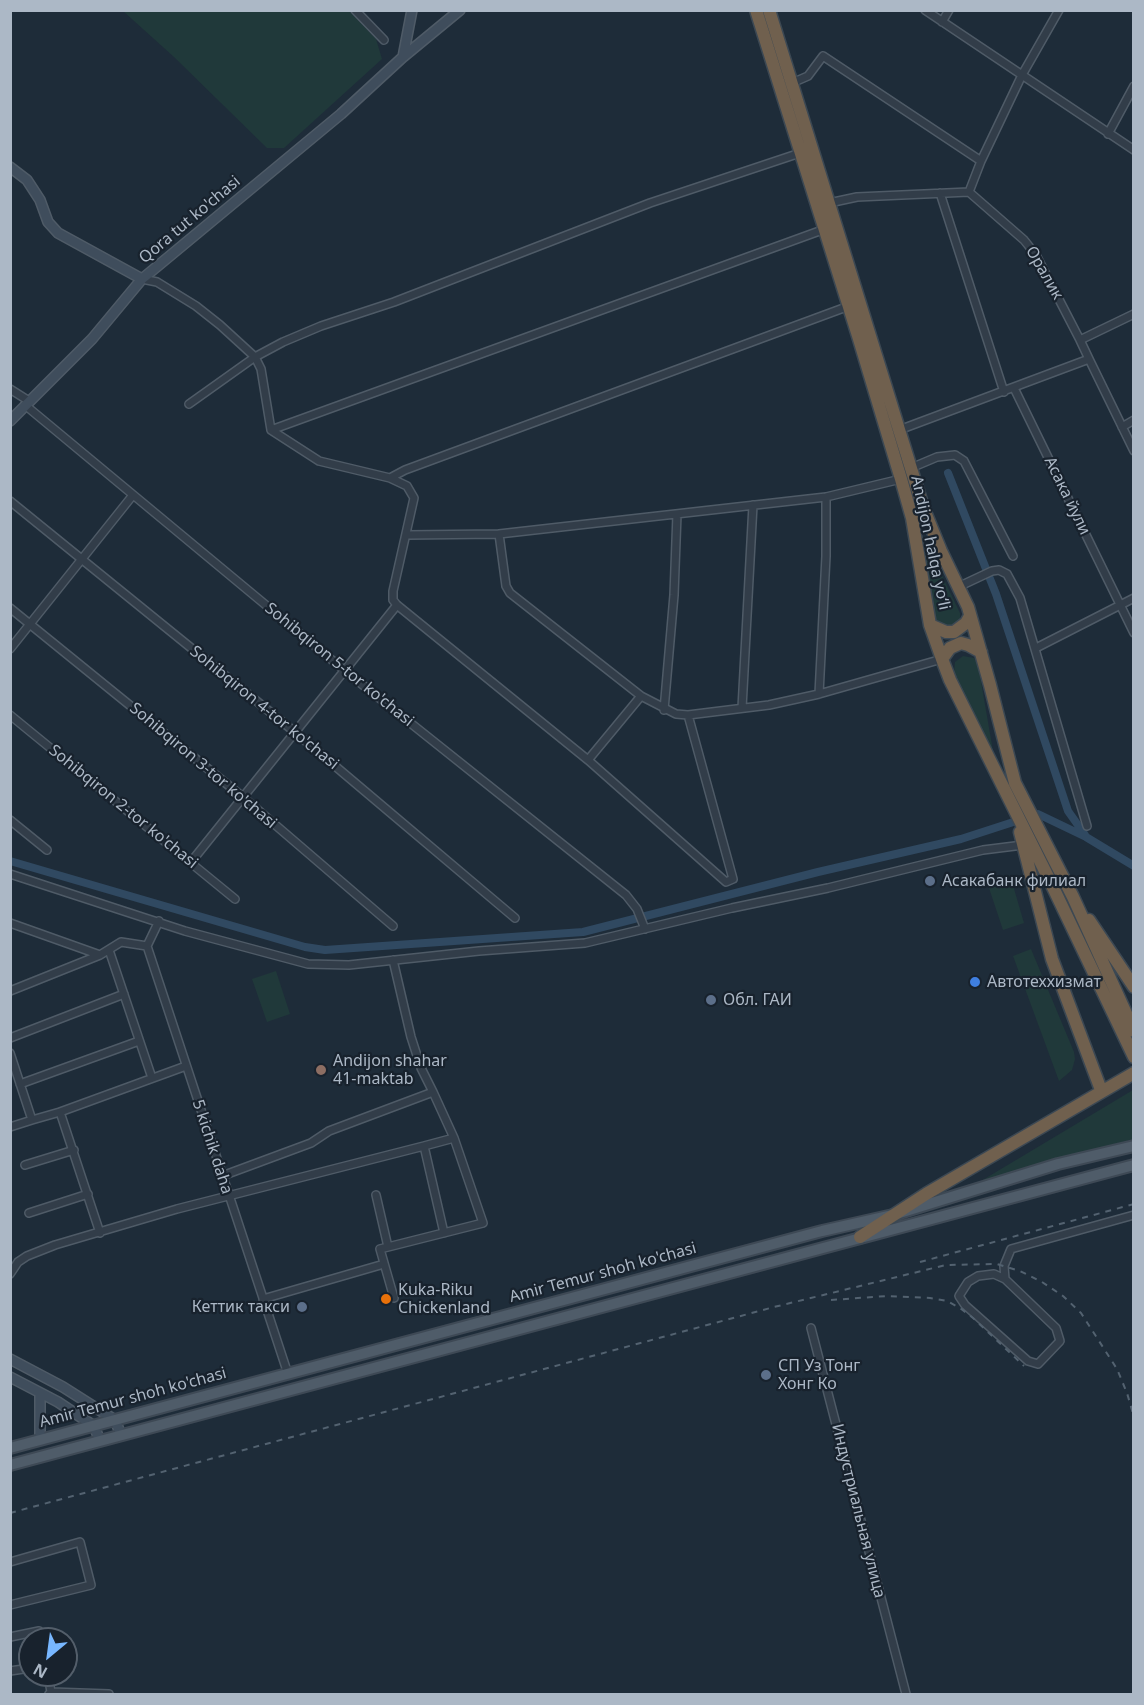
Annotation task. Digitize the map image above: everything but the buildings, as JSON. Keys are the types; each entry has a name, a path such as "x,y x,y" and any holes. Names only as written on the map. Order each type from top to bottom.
{"highway":[{"name":"Andijon halqa yo‘li","path":"756,10 901,479 912,518 930,625 942,659 950,680 1013,807 1126,1024"},
{"name":"Andijon halqa yo‘li","path":"769,10 911,468 928,518 970,615 1015,783 1073,897 1126,1024 1134,1057"},
{"path":"930,625 946,632 954,632 966,623 970,615"},
{"path":"942,659 950,648 961,643 981,652"},
{"path":"1013,807 1052,959 1101,1090"},
{"path":"1073,897 1134,987"},
{"path":"860,1237 1101,1090 1133,1074"}],"main road":[{"name":"Amir Temur shoh ko'chasi","path":"10,1448 822,1231 893,1215 1058,1164 1134,1146"},
{"name":"Amir Temur shoh ko'chasi","path":"10,1465 1134,1165"}],"street":[{"path":"355,10 384,40"},
{"path":"403,57 412,10"},
{"name":"Qora tut ko'chasi","path":"10,421 92,339 142,279 341,114 403,57 460,10"},
{"path":"925,10 1134,150"},
{"path":"942,22 949,10"},
{"path":"829,203 857,197 969,192 981,161 1022,75 1059,10"},
{"path":"792,82 808,76 823,56 981,161"},
{"path":"1108,134 1134,86"},
{"path":"189,404 255,357 321,326 394,302 650,203 800,153"},
{"path":"10,166 27,180 40,200 48,222 58,233 142,279 157,282 196,306 255,357 261,369 271,430 299,450 333,466 390,478 406,486 414,498 393,591 393,600 588,760 726,882 733,879 688,715"},
{"name":"Оралик","path":"969,192 1024,240 1036,255 1080,340"},
{"path":"940,193 1004,392"},
{"path":"271,430 825,229"},
{"path":"390,478 405,470 849,306"},
{"path":"1134,314 1080,340 1134,451"},
{"path":"899,430 1089,359"},
{"name":"Асака йули","path":"1014,388 1134,633"},
{"name":"Sohibqiron 5-tor ko'chasi","path":"10,389 344,670 626,895 637,909 645,927"},
{"path":"1122,427 1134,420"},
{"path":"911,468 937,457 955,455 964,460 1013,556"},
{"path":"407,535 499,534 678,514 826,497 901,479"},
{"path":"10,649 134,495"},
{"path":"819,694 826,556 826,497"},
{"name":"Sohibqiron 4-tor ko'chasi","path":"10,501 296,733 515,918"},
{"path":"742,708 753,505"},
{"path":"664,710 678,514"},
{"path":"499,534 506,586 510,593 641,696 664,710 676,714 688,715 769,705 819,694 942,659"},
{"path":"958,587 992,570 999,570 1007,574 1020,598 1087,826"},
{"path":"1036,648 1134,598"},
{"path":"191,862 398,605"},
{"name":"Sohibqiron 3-tor ko'chasi","path":"10,608 243,798 393,926"},
{"path":"588,760 641,696"},
{"name":"Sohibqiron 2-tor ko'chasi","path":"10,715 235,899"},
{"path":"10,820 47,850"},
{"path":"10,874 185,931 308,964 349,965 585,943 645,927 828,888 983,850 1023,845"},
{"path":"10,991 100,955 121,942 147,946 159,921"},
{"path":"10,923 100,955"},
{"name":"5 kichik daha","path":"147,946 288,1374"},
{"path":"109,950 152,1078"},
{"path":"393,960 411,1037 422,1068 454,1138 483,1223 380,1249 394,1298"},
{"path":"10,1038 124,994"},
{"path":"20,1084 139,1041"},
{"path":"10,1053 32,1120"},
{"path":"10,1127 60,1112 186,1066"},
{"path":"222,1176 311,1143 329,1131 433,1092"},
{"path":"60,1112 100,1233"},
{"path":"10,1274 18,1262 27,1256 55,1245 177,1209 454,1138"},
{"path":"424,1146 444,1233"},
{"path":"25,1165 74,1150"},
{"path":"29,1213 88,1194"},
{"path":"376,1195 388,1247"},
{"path":"1005,1279 994,1274 978,1276 968,1282 959,1296 965,1305 1028,1361 1038,1364 1060,1341 1056,1328 1005,1279 1004,1266 1011,1249 1134,1215"},
{"path":"263,1299 384,1264"},
{"name":"Индустриальная улица","path":"811,1328 906,1695"},
{"path":"10,1359 63,1387 115,1420 121,1435"},
{"path":"10,1377 58,1402 94,1425 100,1441"},
{"path":"40,1393 40,1440"},
{"path":"10,1562 80,1542 91,1585 10,1605"},
{"path":"50,1693 108,1695"}],"green space":[{"path":"123,11 349,11 376,39 382,59 284,148 267,148 174,57"},
{"path":"923,536 960,613 960,620 952,628 938,624 935,618"},
{"path":"963,656 974,658 978,664 993,751 954,673 955,662"},
{"path":"1010,875 1024,923 1003,930 987,882"},
{"path":"1031,949 1074,1052 1072,1070 1059,1081 1013,956"},
{"path":"276,971 290,1014 267,1022 252,979"},
{"path":"1133,1090 1133,1139 981,1181"}],"waterway":[{"path":"948,473 996,594 1068,811 1085,835"},
{"path":"10,861 305,947 325,950 583,932 818,872 961,839 1038,814 1086,837 1134,866"}],"railway":[{"path":"920,1262 1134,1204"},
{"path":"10,1513 774,1307 946,1265 997,1264 1020,1271 1063,1296 1081,1313 1117,1369 1134,1417"},
{"path":"831,1300 887,1296 947,1301 973,1318 1024,1366"}],"place":[{"name":"Асакабанк филиал","path":"930,881"},
{"name":"Автотеххизмат","path":"975,982"},
{"name":"Обл. ГАИ","path":"711,1000"},
{"name":"Andijon shahar 41-maktab","path":"321,1070"},
{"name":"Kuka-Riku Chickenland","path":"386,1299"},
{"name":"Кеттик такси","path":"302,1307"},
{"name":"СП Уз Тонг Хонг Ко","path":"766,1375"}]}
